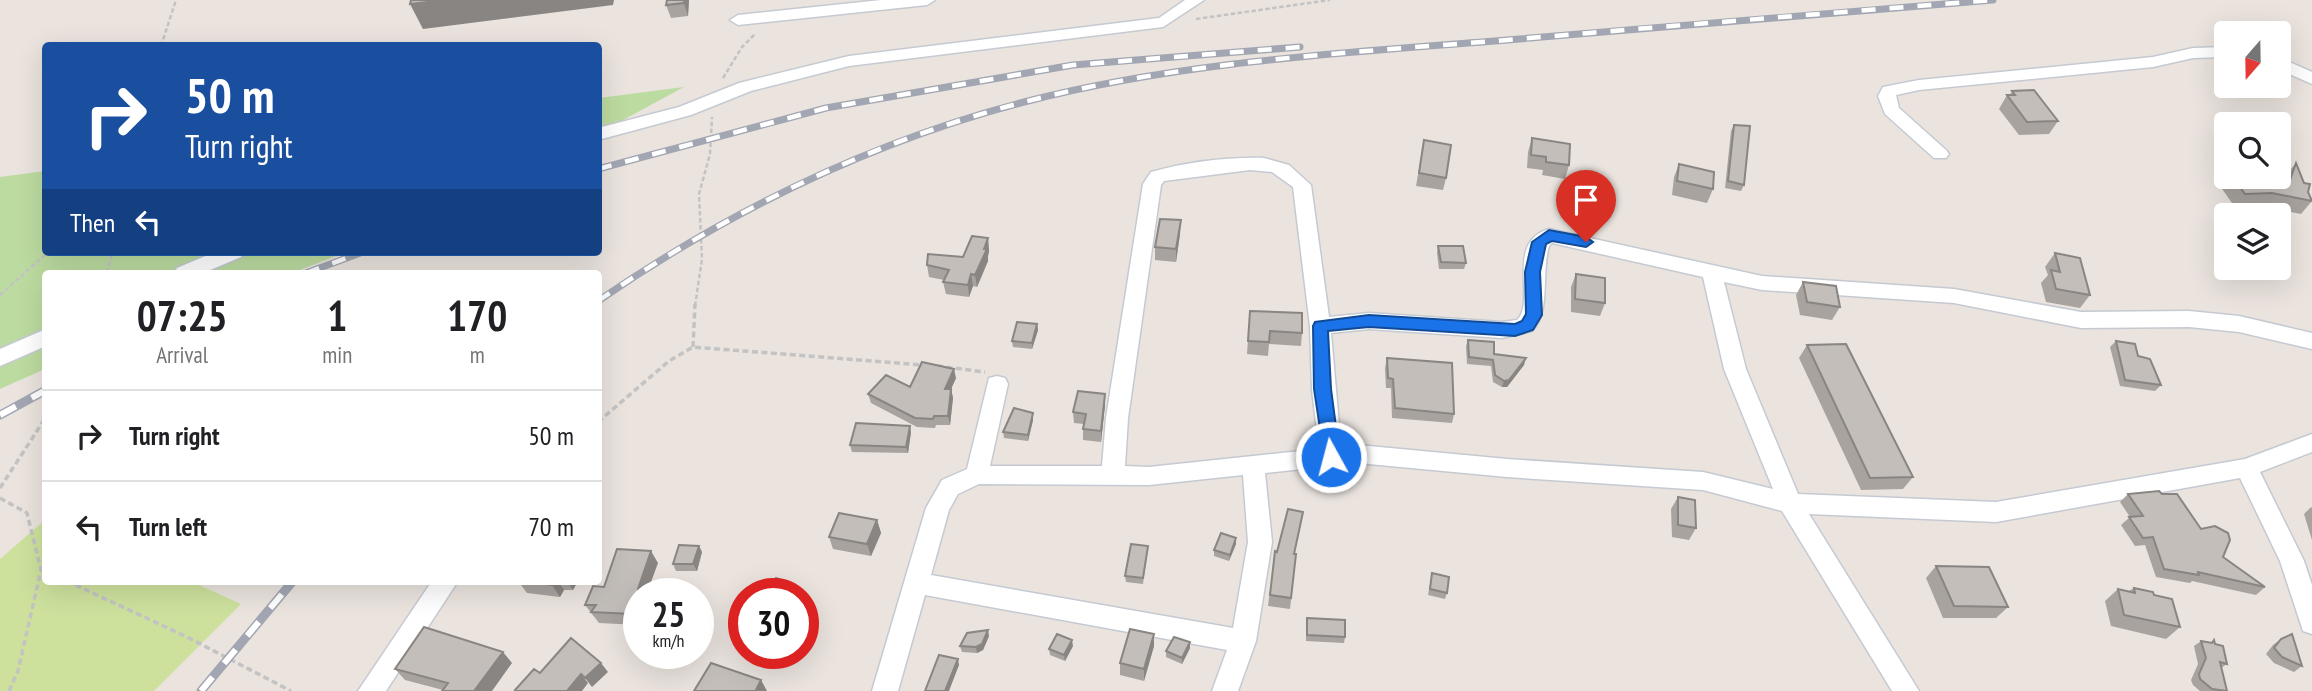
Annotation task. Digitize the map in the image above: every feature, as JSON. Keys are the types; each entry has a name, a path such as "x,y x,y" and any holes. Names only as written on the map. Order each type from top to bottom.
{"street":[{"path":"738,20 927,0"},
{"path":"602,133 685,111 745,88 849,61 1163,22 1196,0"},
{"path":"1940,154 1891,110 1886,96 1889,91 1919,85 2153,62 2193,53 2214,52"},
{"path":"2291,68 2312,79"},
{"path":"1113,476 1117,418 1152,184 1158,176 1252,163 1276,166 1290,173 1302,185 1320,326 1322,389 1331,457"},
{"path":"1320,326 1369,321 1502,330 1527,326 1534,315 1532,272 1539,242 1549,236 1623,250 1712,274 1762,283 1955,296 2081,320 2189,319 2226,323 2312,341"},
{"path":"191,270 224,256"},
{"path":"1712,274 1735,369 1790,503 1906,691"},
{"path":"0,358 42,339"},
{"path":"977,475 997,384"},
{"path":"885,691 938,508 950,487 977,475 1149,476 1358,454 1507,468 1703,481 1790,503 1996,512 2246,468 2312,443"},
{"path":"1225,691 1243,641 1260,542 1254,465"},
{"path":"2246,468 2292,561 2312,623"},
{"path":"916,583 1243,641"},
{"path":"371,691 443,585"}],"path":[{"path":"162,42 164,27 176,0"},
{"path":"1163,22 1330,0"},
{"path":"692,347 693,316 702,259 699,194 710,154 710,101 742,47 777,16"},
{"path":"0,295 44,256"},
{"path":"602,419 669,361 692,347 972,368 991,374 997,384"},
{"path":"0,488 42,423"},
{"path":"0,498 27,513 42,567"},
{"path":"9,691 18,671 42,575"},
{"path":"76,585 187,636 291,691"}],"green space":[{"path":"684,87 602,131 602,98"},
{"path":"42,171 42,256 336,256 300,270 42,270 42,370 0,389 0,177"},
{"path":"42,523 42,585 199,585 241,604 154,691 0,691 0,559"}],"building":[{"path":"411,0 445,0 410,4"},
{"path":"667,0 684,0 684,3 666,5"},
{"path":"2034,90 2058,121 2027,122 2007,95 2015,95 2012,91"},
{"path":"1734,125 1750,126 1744,185 1728,181"},
{"path":"1532,138 1570,144 1569,165 1546,162 1546,157 1531,155"},
{"path":"1424,140 1451,145 1446,178 1419,173"},
{"path":"2296,163 2304,183 2310,184 2308,192 2312,201 2272,193 2245,194 2241,189 2291,189 2291,177"},
{"path":"1679,164 1714,172 1713,189 1677,181"},
{"path":"1160,219 1181,220 1176,249 1155,247"},
{"path":"972,236 988,238 984,249 987,249 975,275 971,274 968,285 943,282 949,270 927,265 928,254 963,257"},
{"path":"1438,246 1463,246 1466,263 1441,262"},
{"path":"2055,253 2080,258 2090,295 2056,289 2051,270 2060,272"},
{"path":"1576,274 1605,278 1605,303 1575,299"},
{"path":"1803,282 1836,286 1840,307 1807,302"},
{"path":"1250,311 1302,313 1302,333 1270,331 1269,342 1248,341"},
{"path":"1017,322 1037,324 1032,343 1012,341"},
{"path":"1468,340 1494,342 1494,354 1526,358 1509,380 1504,381 1495,375 1493,360 1469,357"},
{"path":"2116,341 2135,344 2138,356 2150,359 2161,385 2125,380"},
{"path":"1846,344 1913,477 1870,478 1807,345"},
{"path":"1387,358 1452,363 1454,414 1395,408 1393,379 1388,378"},
{"path":"922,362 954,369 945,389 951,389 948,416 915,418 868,394 886,375 910,387"},
{"path":"1078,391 1105,394 1101,431 1083,429 1086,414 1073,412"},
{"path":"1014,408 1033,413 1028,435 1003,432"},
{"path":"856,423 910,426 906,447 850,445"},
{"path":"2159,491 2162,494 2177,494 2201,529 2215,526 2228,533 2230,540 2223,557 2265,587 2198,572 2199,575 2164,569 2153,537 2143,538 2129,517 2143,516 2128,494"},
{"path":"1678,497 1695,500 1696,528 1678,525"},
{"path":"1288,509 1303,512 1294,554 1291,598 1270,595 1275,551 1277,552"},
{"path":"839,513 877,520 867,544 829,537"},
{"path":"1221,533 1236,538 1230,555 1214,550"},
{"path":"1131,544 1148,546 1143,578 1125,576"},
{"path":"679,545 699,546 693,564 673,564"},
{"path":"617,549 651,551 642,578 623,578 623,614 591,612 596,605 585,605 593,586 604,587"},
{"path":"1936,566 1989,567 2008,607 1954,606"},
{"path":"1432,573 1449,577 1447,593 1430,589"},
{"path":"2134,588 2172,599 2180,627 2124,615 2118,589 2135,593"},
{"path":"1307,618 1345,620 1345,637 1307,635"},
{"path":"424,627 503,652 474,691 442,691 448,683 395,669"},
{"path":"1130,629 1154,634 1144,669 1120,663"},
{"path":"988,630 982,644 976,647 960,646 967,633"},
{"path":"1057,634 1072,640 1064,655 1049,649"},
{"path":"2292,634 2302,666 2282,657 2274,648 2281,639"},
{"path":"1174,637 1190,642 1182,658 1166,651"},
{"path":"571,638 601,663 585,678 581,674 567,691 515,690 534,669 540,673"},
{"path":"2214,640 2215,644 2223,646 2227,664 2220,662 2227,691 2212,689 2200,679 2199,674 2206,658 2201,641 2212,643"},
{"path":"939,655 958,659 945,691 925,691"},
{"path":"714,664 761,680 756,690 763,691 694,691 707,669 714,669"}],"railway":[{"path":"602,298 648,268 750,209 856,159 967,118 1084,88 1264,60 1993,0"},
{"path":"602,168 826,108 1073,65 1300,47"},
{"path":"314,270 352,256"},
{"path":"0,415 42,392"},
{"path":"201,691 290,585"}],"route":[{"path":"1331,457 1322,389 1320,326 1369,321 1515,330 1527,326 1534,315 1532,272 1539,242 1549,236 1586,242"}]}
